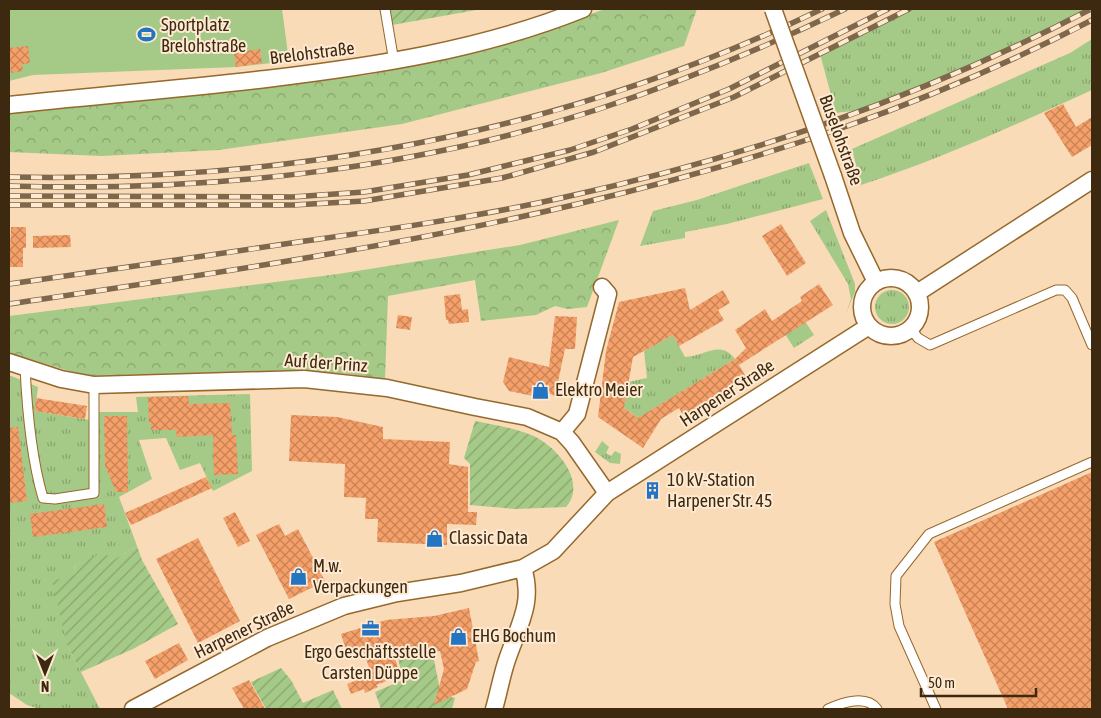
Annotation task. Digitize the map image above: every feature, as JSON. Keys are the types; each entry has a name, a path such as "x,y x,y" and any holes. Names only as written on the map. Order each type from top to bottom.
{"street":[{"name":"Brelohstraße","path":"9,104 230,83 394,62 486,42 550,22 583,9"},
{"name":"Buselohstraße","path":"773,9 852,233 876,282"},
{"path":"917,293 1092,180"},
{"path":"894,278 908,284 917,293 920,312 911,329 903,334 885,336 869,326 865,319 862,303 865,294 876,282 894,278"},
{"path":"562,432 577,414 584,391 597,332 608,294 602,287"},
{"name":"Harpener Straße","path":"607,493 869,326"},
{"name":"Auf der Prinz","path":"9,362 62,379 94,385 304,379 349,382 387,388 527,418 562,432 572,443 607,493"},
{"path":"494,709 507,658 523,618 529,585 523,568 553,551 607,493"},
{"name":"Harpener Straße","path":"133,709 267,638 344,606 480,579 523,568"}],"lane":[{"path":"386,9 394,62"},
{"path":"911,329 918,338 930,345 1056,290 1065,290 1072,298 1092,344"},
{"path":"25,367 26,393 38,481 43,498 55,499 94,493 94,385"},
{"path":"936,709 899,626 895,604 896,576 929,534 1092,462"},
{"path":"828,709 841,703 862,700 877,709"}],"green space":[{"name":"Sportplatz Brelohstraße","path":"9,9 282,9 289,61 236,67 33,75 9,81"},
{"path":"389,9 482,9 392,25"},
{"path":"605,9 697,9 684,46 601,73 402,124 219,150 101,156 9,152 9,112 368,75 492,49"},
{"path":"913,9 1091,9 1013,49 932,86 872,108 836,113 820,54"},
{"path":"1092,39 1092,90 949,152 861,185 852,149 1070,53"},
{"path":"809,163 823,199 727,224 685,232 685,238 640,246 653,211 697,200"},
{"path":"826,210 855,284 855,292 846,313 851,299 848,284 810,221"},
{"path":"619,220 587,307 568,309 555,306 536,315 481,321 475,280 388,296 385,380 350,374 301,370 86,376 9,353 9,316 338,274 520,245"},
{"path":"892,290 904,295 909,307 904,319 892,324 880,319 875,307 880,295"},
{"path":"803,318 814,335 794,348 785,334"},
{"path":"673,335 685,357 712,350 724,350 735,359 650,411 656,422 655,429 621,406 628,382 647,378 644,351"},
{"path":"9,375 38,387 35,411 90,420 98,412 138,412 136,397 250,394 252,471 213,491 200,463 180,470 166,438 139,440 152,479 119,497 137,546 111,561 105,552 74,566 76,574 67,645 100,709 40,709 27,705 9,693"},
{"path":"475,421 531,435 550,447 566,465 571,476 572,497 566,507 515,509 470,505 470,464 464,458"},
{"path":"602,441 609,447 606,453 611,456 615,451 621,454 620,464 610,463 595,452"},
{"path":"137,546 142,560 178,624 133,649 81,672 67,645 52,581 76,574 74,566 105,551 111,561"},
{"path":"430,640 441,695 455,698 452,709 381,709 375,692 403,680 395,644"},
{"path":"281,668 291,680 303,703 333,690 342,709 266,709 251,682"}],"building":[{"path":"28,46 30,63 22,64 23,71 11,73 9,48"},
{"path":"260,49 262,63 236,67 234,53"},
{"path":"1063,104 1076,127 1092,117 1092,145 1072,157 1044,113"},
{"path":"781,224 806,263 787,276 762,236"},
{"path":"11,227 26,227 26,248 23,248 23,267 9,267"},
{"path":"70,235 71,247 33,248 33,236"},
{"path":"819,284 833,305 739,365 746,377 718,397 685,418 679,408 661,419 643,448 598,417 606,351 619,302 685,288 690,310 723,290 730,303 718,310 724,320 679,346 673,335 633,357 624,408 638,418 735,359 746,348 735,330 765,309 772,321 802,301 800,297"},
{"path":"460,294 462,310 468,309 469,322 449,324 448,320 446,320 444,296"},
{"path":"398,315 412,317 410,330 396,328"},
{"path":"555,316 577,317 575,349 565,349 555,396 548,393 547,399 509,391 503,382 509,357 549,367"},
{"path":"188,396 189,404 230,403 232,435 236,435 238,474 214,475 213,435 177,437 176,430 151,430 148,397"},
{"path":"36,398 87,406 85,419 35,411"},
{"path":"291,415 337,417 383,427 383,439 450,442 449,464 468,467 468,512 477,512 476,525 447,524 447,545 377,542 378,519 365,519 366,498 344,497 345,464 289,461"},
{"path":"104,416 127,416 128,492 116,492 105,466"},
{"path":"18,427 27,501 9,503 9,428"},
{"path":"1092,472 1092,709 1008,709 934,542"},
{"path":"206,477 212,488 131,525 125,513"},
{"path":"104,504 107,527 33,537 30,514"},
{"path":"235,512 250,541 238,547 223,518"},
{"path":"279,524 285,536 298,529 325,581 289,599 256,535"},
{"path":"198,538 240,621 198,643 156,559"},
{"path":"469,608 479,661 476,662 467,689 434,705 444,669 440,651 424,654 423,648 393,651 400,676 376,685 378,687 365,693 364,689 351,694 347,684 371,674 364,652 348,657 341,634 386,620 434,616"},
{"path":"179,643 188,660 155,679 145,661"},
{"path":"249,680 265,709 244,709 232,688"}],"railway":[{"path":"9,177 115,177 220,171 324,159 426,142 527,118 627,88 725,52 822,9"},
{"path":"9,186 83,187 231,181 306,173 453,148 525,131 628,99 722,64 845,9"},
{"path":"9,196 292,197 364,192 468,175 570,150 632,129 729,89 888,9"},
{"path":"9,205 293,205 364,201 502,178 594,152 734,97 909,9"},
{"path":"9,284 433,222 529,205 631,181 767,143 898,97 1027,41 1091,9"},
{"path":"9,304 287,261 425,236 563,207 699,173 833,131 964,80 1092,20"}],"place":[{"name":"Sportplatz Brelohstraße","path":"147,35"},
{"name":"Elektro Meier","path":"541,390"},
{"name":"10 kV-Station Harpener Str. 45","path":"653,490"},
{"name":"Classic Data","path":"435,538"},
{"name":"M.w. Verpackungen","path":"299,576"},
{"name":"Ergo Geschäftsstelle Carsten Düppe","path":"370,629"},
{"name":"EHG Bochum","path":"458,636"}]}
